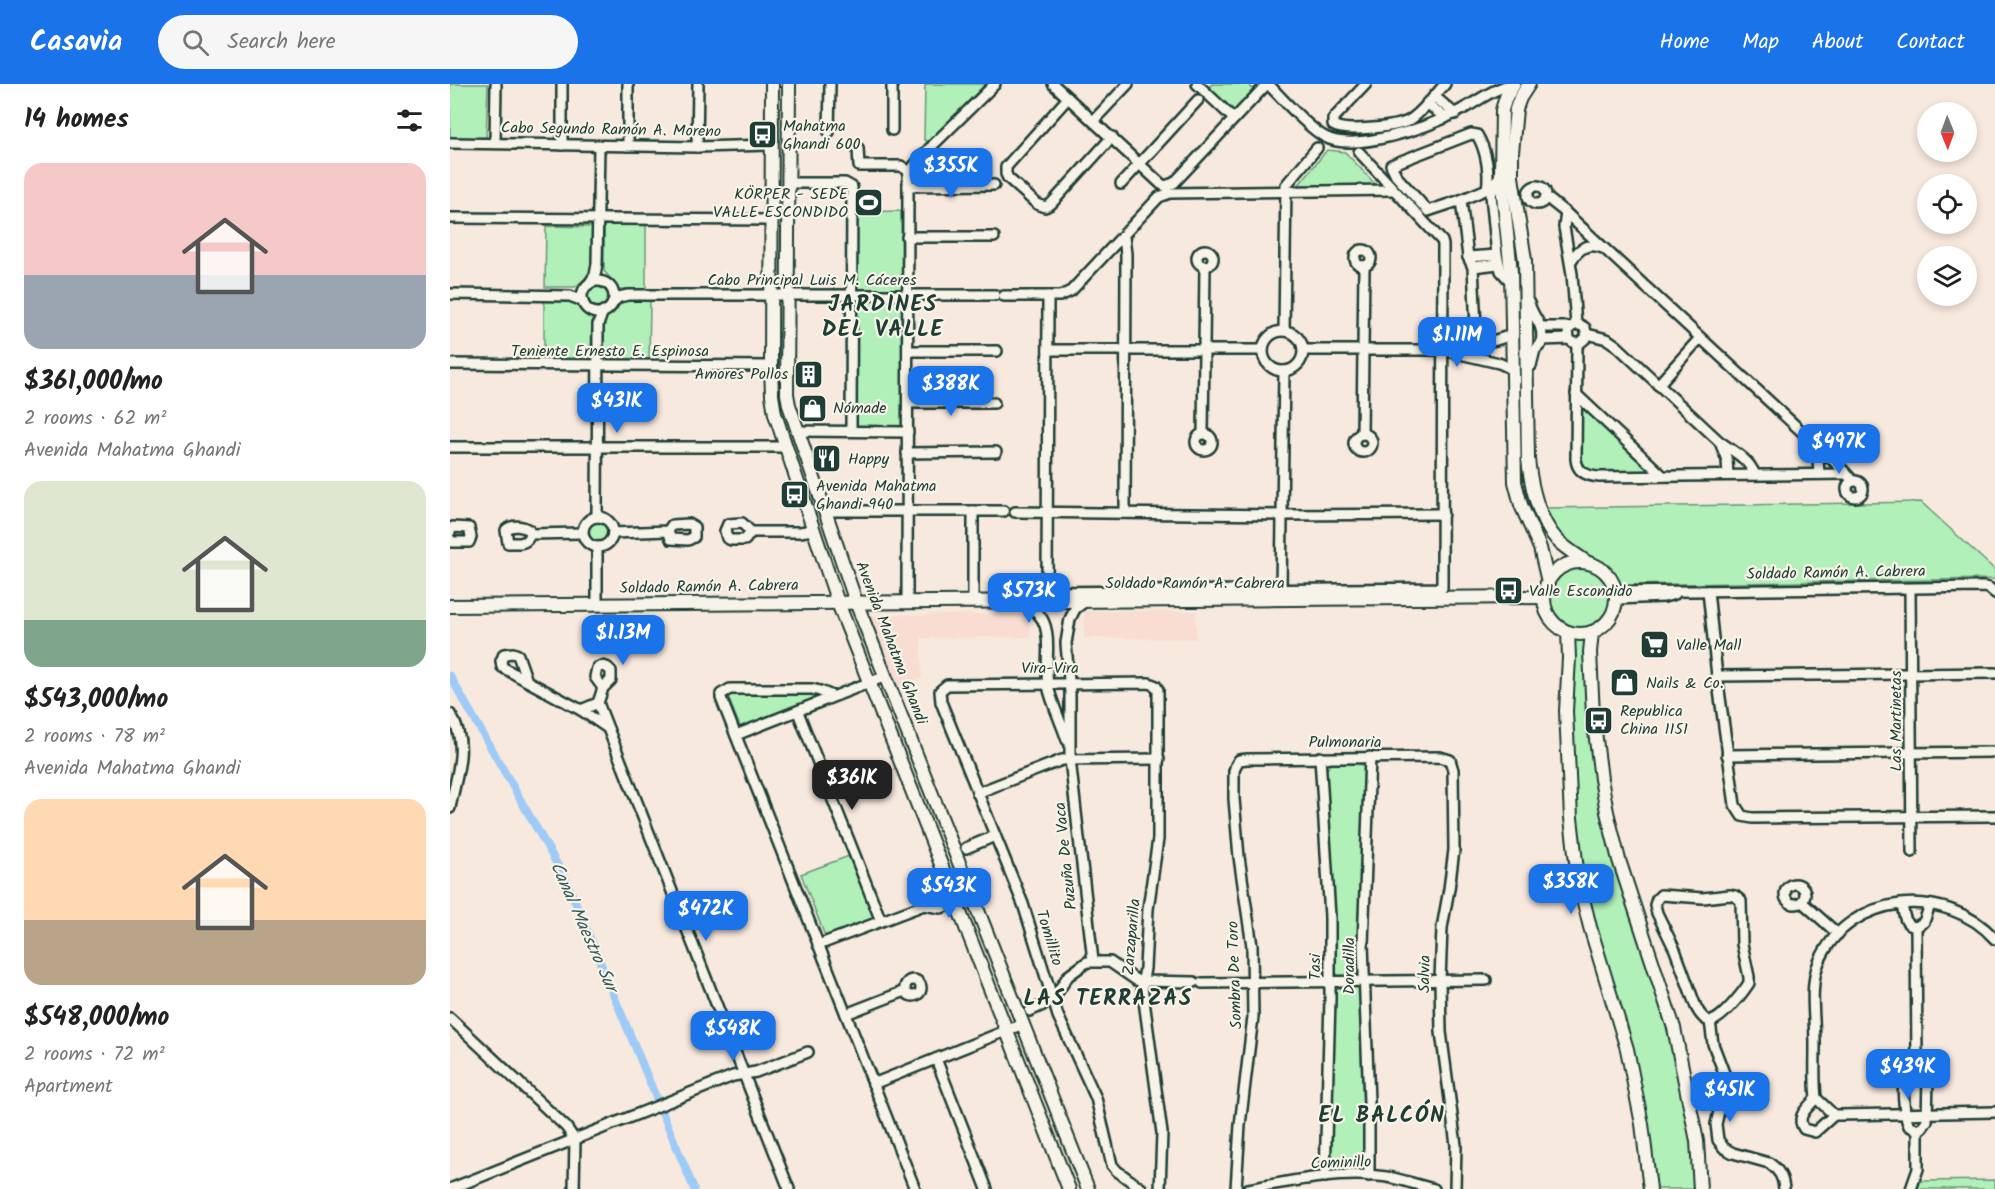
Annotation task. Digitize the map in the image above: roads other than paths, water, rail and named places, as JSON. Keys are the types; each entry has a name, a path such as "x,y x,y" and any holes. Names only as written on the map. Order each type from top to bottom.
{"main road":[{"name":"Avenida Mahatma Ghandi","path":"772,84 770,296 772,404 838,603 1069,1189"},
{"name":"Avenida Mahatma Ghandi","path":"789,84 788,399 856,602 1088,1189"},
{"path":"1514,84 1506,97 1502,110 1501,175 1511,282 1515,482 1521,505 1539,548 1548,582"},
{"path":"1529,84 1516,108 1512,163 1514,191 1524,244 1529,472 1537,503 1556,539 1588,563 1606,573 1612,582 1616,596 1614,610 1609,620 1601,627 1592,632 1580,634 1568,632 1553,622 1544,606 1548,582 1553,574 1569,564 1588,563"},
{"name":"Soldado Ramón A. Cabrera","path":"450,606 1544,597"},
{"path":"1568,632 1566,711 1571,818 1578,879 1627,1049 1642,1124 1650,1189"},
{"path":"1592,632 1590,652 1593,715 1601,779 1619,860 1679,1047 1696,1141 1700,1189"}],"street":[{"path":"495,143 496,84"},
{"path":"562,84 562,145"},
{"path":"628,84 628,146"},
{"path":"697,147 698,84"},
{"path":"829,132 830,84"},
{"path":"892,84 892,130"},
{"path":"907,601 907,295 910,172 995,84"},
{"path":"1053,84 1165,186 1174,183 1268,84 1316,131 1328,139 1354,141 1388,137 1421,128 1455,114 1498,89 1514,84"},
{"path":"1093,121 1128,84"},
{"path":"1366,84 1333,119 1333,125 1342,129 1402,123 1413,118 1445,84"},
{"path":"1202,86 1234,119"},
{"path":"1068,98 1005,170 1008,178 1036,204 1045,207 1052,204 1112,137"},
{"path":"1121,184 1198,100"},
{"path":"1430,100 1445,118"},
{"path":"1430,100 1455,114"},
{"path":"1471,134 1477,135 1484,151 1487,189 1461,200 1428,212 1397,177 1391,165 1471,134"},
{"name":"Cabo Segundo Ramón A. Moreno","path":"450,143 697,147 772,145"},
{"path":"570,296 578,293 595,276 599,145"},
{"path":"858,148 859,166 901,166 910,172"},
{"path":"1284,331 1285,191 1288,181 1317,148"},
{"path":"1048,296 1047,592 1442,588 1443,245 1442,241 1359,152"},
{"path":"1501,175 1491,195 1498,260 1501,271 1511,282"},
{"path":"789,183 845,183 852,187 850,431"},
{"path":"908,186 994,185"},
{"name":"Cabo Principal Luis M. Cáceres","path":"609,286 619,293 628,295 1060,296 1071,291 1159,197 1170,193 1393,190"},
{"path":"1546,197 1566,213 1801,430 1850,478 1819,474 1593,476 1581,471 1576,465 1573,342 1567,333 1573,326 1570,261 1564,227 1566,213"},
{"path":"1461,200 1468,257 1473,267 1476,327"},
{"path":"450,218 771,220"},
{"path":"908,237 994,237"},
{"path":"1124,237 1126,254 1125,513"},
{"path":"1570,261 1579,249 1588,245 1605,249"},
{"path":"1468,257 1498,260"},
{"path":"1473,267 1498,260"},
{"path":"590,310 597,312 609,308 614,295 601,276 597,264"},
{"path":"1203,433 1205,266"},
{"path":"1362,434 1364,266"},
{"path":"598,325 583,301 582,293 587,285 597,281 609,286"},
{"path":"450,294 570,296 583,301"},
{"name":"Cabo Principal Luis M. Cáceres","path":"612,302 628,295"},
{"path":"1526,296 1532,315 1541,327 1542,340 1533,354 1526,398"},
{"path":"597,517 598,325 603,311"},
{"path":"1541,327 1582,326 1587,334 1606,339 1617,346 1720,442 1745,460 1755,475"},
{"path":"1284,331 1299,338 1303,350 1296,367 1278,371 1267,364 1263,350 1265,340 1270,335 1284,331"},
{"path":"1542,340 1583,342 1587,334"},
{"path":"1303,350 1443,350 1512,335"},
{"path":"1658,385 1700,338"},
{"path":"1048,350 1263,350"},
{"path":"1443,350 1499,363 1512,369"},
{"path":"908,351 997,351"},
{"name":"Teniente Ernesto E. Espinosa","path":"450,364 771,366"},
{"path":"1281,590 1284,371"},
{"path":"1576,394 1663,476"},
{"path":"908,403 994,403"},
{"path":"1801,430 1814,449 1818,459 1819,474"},
{"path":"797,431 908,432"},
{"path":"1720,442 1727,460 1728,475"},
{"path":"450,447 785,447"},
{"path":"908,453 996,452"},
{"path":"825,511 1004,511"},
{"path":"973,511 973,600"},
{"path":"1015,512 1443,514"},
{"path":"597,517 606,520 613,532 612,538 606,545 597,548 585,542 582,533 585,524 597,517"},
{"path":"450,532 453,527 470,528 471,537 469,542 457,543 450,538"},
{"path":"751,532 813,530"},
{"path":"613,532 668,531"},
{"path":"530,534 582,533"},
{"path":"597,548 597,605"},
{"name":"Soldado Ramón A. Cabrera","path":"1616,596 1664,590 1684,592 1910,589 1992,591"},
{"name":"Las Martinetas","path":"1910,589 1912,852"},
{"path":"1708,591 1735,807 1746,818 1995,816"},
{"name":"Soldado Ramón A. Cabrera","path":"1616,596 1664,597 1684,592"},
{"path":"1018,600 1030,606 1046,626 1048,683 1070,748"},
{"name":"Puzuña De Vaca","path":"1087,600 1076,609 1070,618 1066,658 1069,683 1070,759 1093,961"},
{"path":"1047,644 1066,643"},
{"path":"1717,676 1995,673"},
{"path":"736,735 886,676"},
{"path":"527,681 581,710 606,727"},
{"name":"Vira-Vira","path":"943,687 952,684 1149,683 1156,687"},
{"name":"Tomillito","path":"943,687 939,696 1027,915 1052,1001 1096,1098 1112,1165 1142,1189"},
{"name":"Zarzaparilla","path":"1156,687 1159,694 1157,850 1148,909 1145,968 1142,981 1162,1133 1160,1189"},
{"path":"603,688 598,703 606,727 789,1189"},
{"path":"832,696 812,689 725,690 721,694 915,1189"},
{"path":"581,710 598,703"},
{"path":"798,712 881,921"},
{"path":"450,714 460,732 462,745 450,808"},
{"path":"1727,755 1995,752"},
{"name":"Pulmonaria","path":"1239,760 1320,757 1440,757 1450,760"},
{"name":"Tasi","path":"1320,757 1330,917 1325,1177"},
{"name":"Doradilla","path":"1369,1176 1369,1102 1363,980 1370,757"},
{"path":"977,793 1062,760 1159,759"},
{"name":"Sombra De Toro","path":"1236,1189 1240,1125 1253,1031 1254,983 1250,930 1235,821 1234,771 1239,760"},
{"name":"Salvia","path":"1450,760 1454,770 1454,850 1442,928 1440,980 1441,1032 1456,1145 1455,1189"},
{"path":"966,848 995,836"},
{"path":"818,945 924,905 971,892"},
{"path":"1661,895 1703,898 1730,895 1741,901 1741,938 1749,983 1723,1014 1710,1021 1699,1012 1675,950 1657,913 1656,902 1661,895"},
{"path":"1802,902 1838,934"},
{"path":"1834,1114 1815,1132 1804,1129 1800,1124 1800,1118 1816,1098 1815,978 1823,955 1838,934 1849,923 1868,911 1916,903 1954,910 1993,932"},
{"path":"1902,905 1905,921 1908,925 1916,927 1924,922 1930,905"},
{"path":"1916,927 1917,1062 1928,1076 1928,1113 1925,1125 1918,1130"},
{"path":"1030,1011 1052,1001 1073,972 1093,961 1110,962 1136,980 1142,981 1254,983 1486,980"},
{"path":"846,1014 905,991"},
{"path":"450,1018 566,1127 574,1140 574,1189"},
{"path":"1710,1021 1713,1044 1722,1068 1725,1086 1716,1124 1718,1140 1727,1150 1769,1163 1781,1175 1784,1189"},
{"path":"873,1084 1023,1024"},
{"path":"450,1189 733,1076 756,1072 808,1052"},
{"path":"936,1059 987,1189"},
{"path":"1917,1062 1910,1066 1904,1077 1905,1113 1909,1126 1918,1130"},
{"path":"1816,1098 1834,1114 1995,1112"},
{"path":"1911,1189 1918,1169 1918,1130"},
{"name":"Cominillo","path":"1248,1189 1308,1184 1325,1177 1369,1176 1434,1189"},
{"path":"1383,1177 1383,1189"}],"waterway":[{"name":"Canal Maestro Sur","path":"450,676 566,880 694,1189"}],"place":[{"name":"Mahatma Ghandi 600","path":"762,135"},
{"name":"KÖRPER - SEDE VALLE ESCONDIDO","path":"869,203"},
{"name":"Amores Pollos","path":"809,374"},
{"name":"Nómade","path":"812,408"},
{"name":"Happy","path":"827,459"},
{"name":"Avenida Mahatma Ghandi 940","path":"795,495"},
{"name":"Valle Escondido","path":"1508,591"},
{"name":"Valle Mall","path":"1655,645"},
{"name":"Nails & Co.","path":"1625,683"},
{"name":"Republica China 1151","path":"1599,720"}],"district":[{"name":"JARDINES DEL VALLE","path":"883,318"},
{"name":"LAS TERRAZAS","path":"1108,999"},
{"name":"EL BALCÓN","path":"1382,1116"}]}
